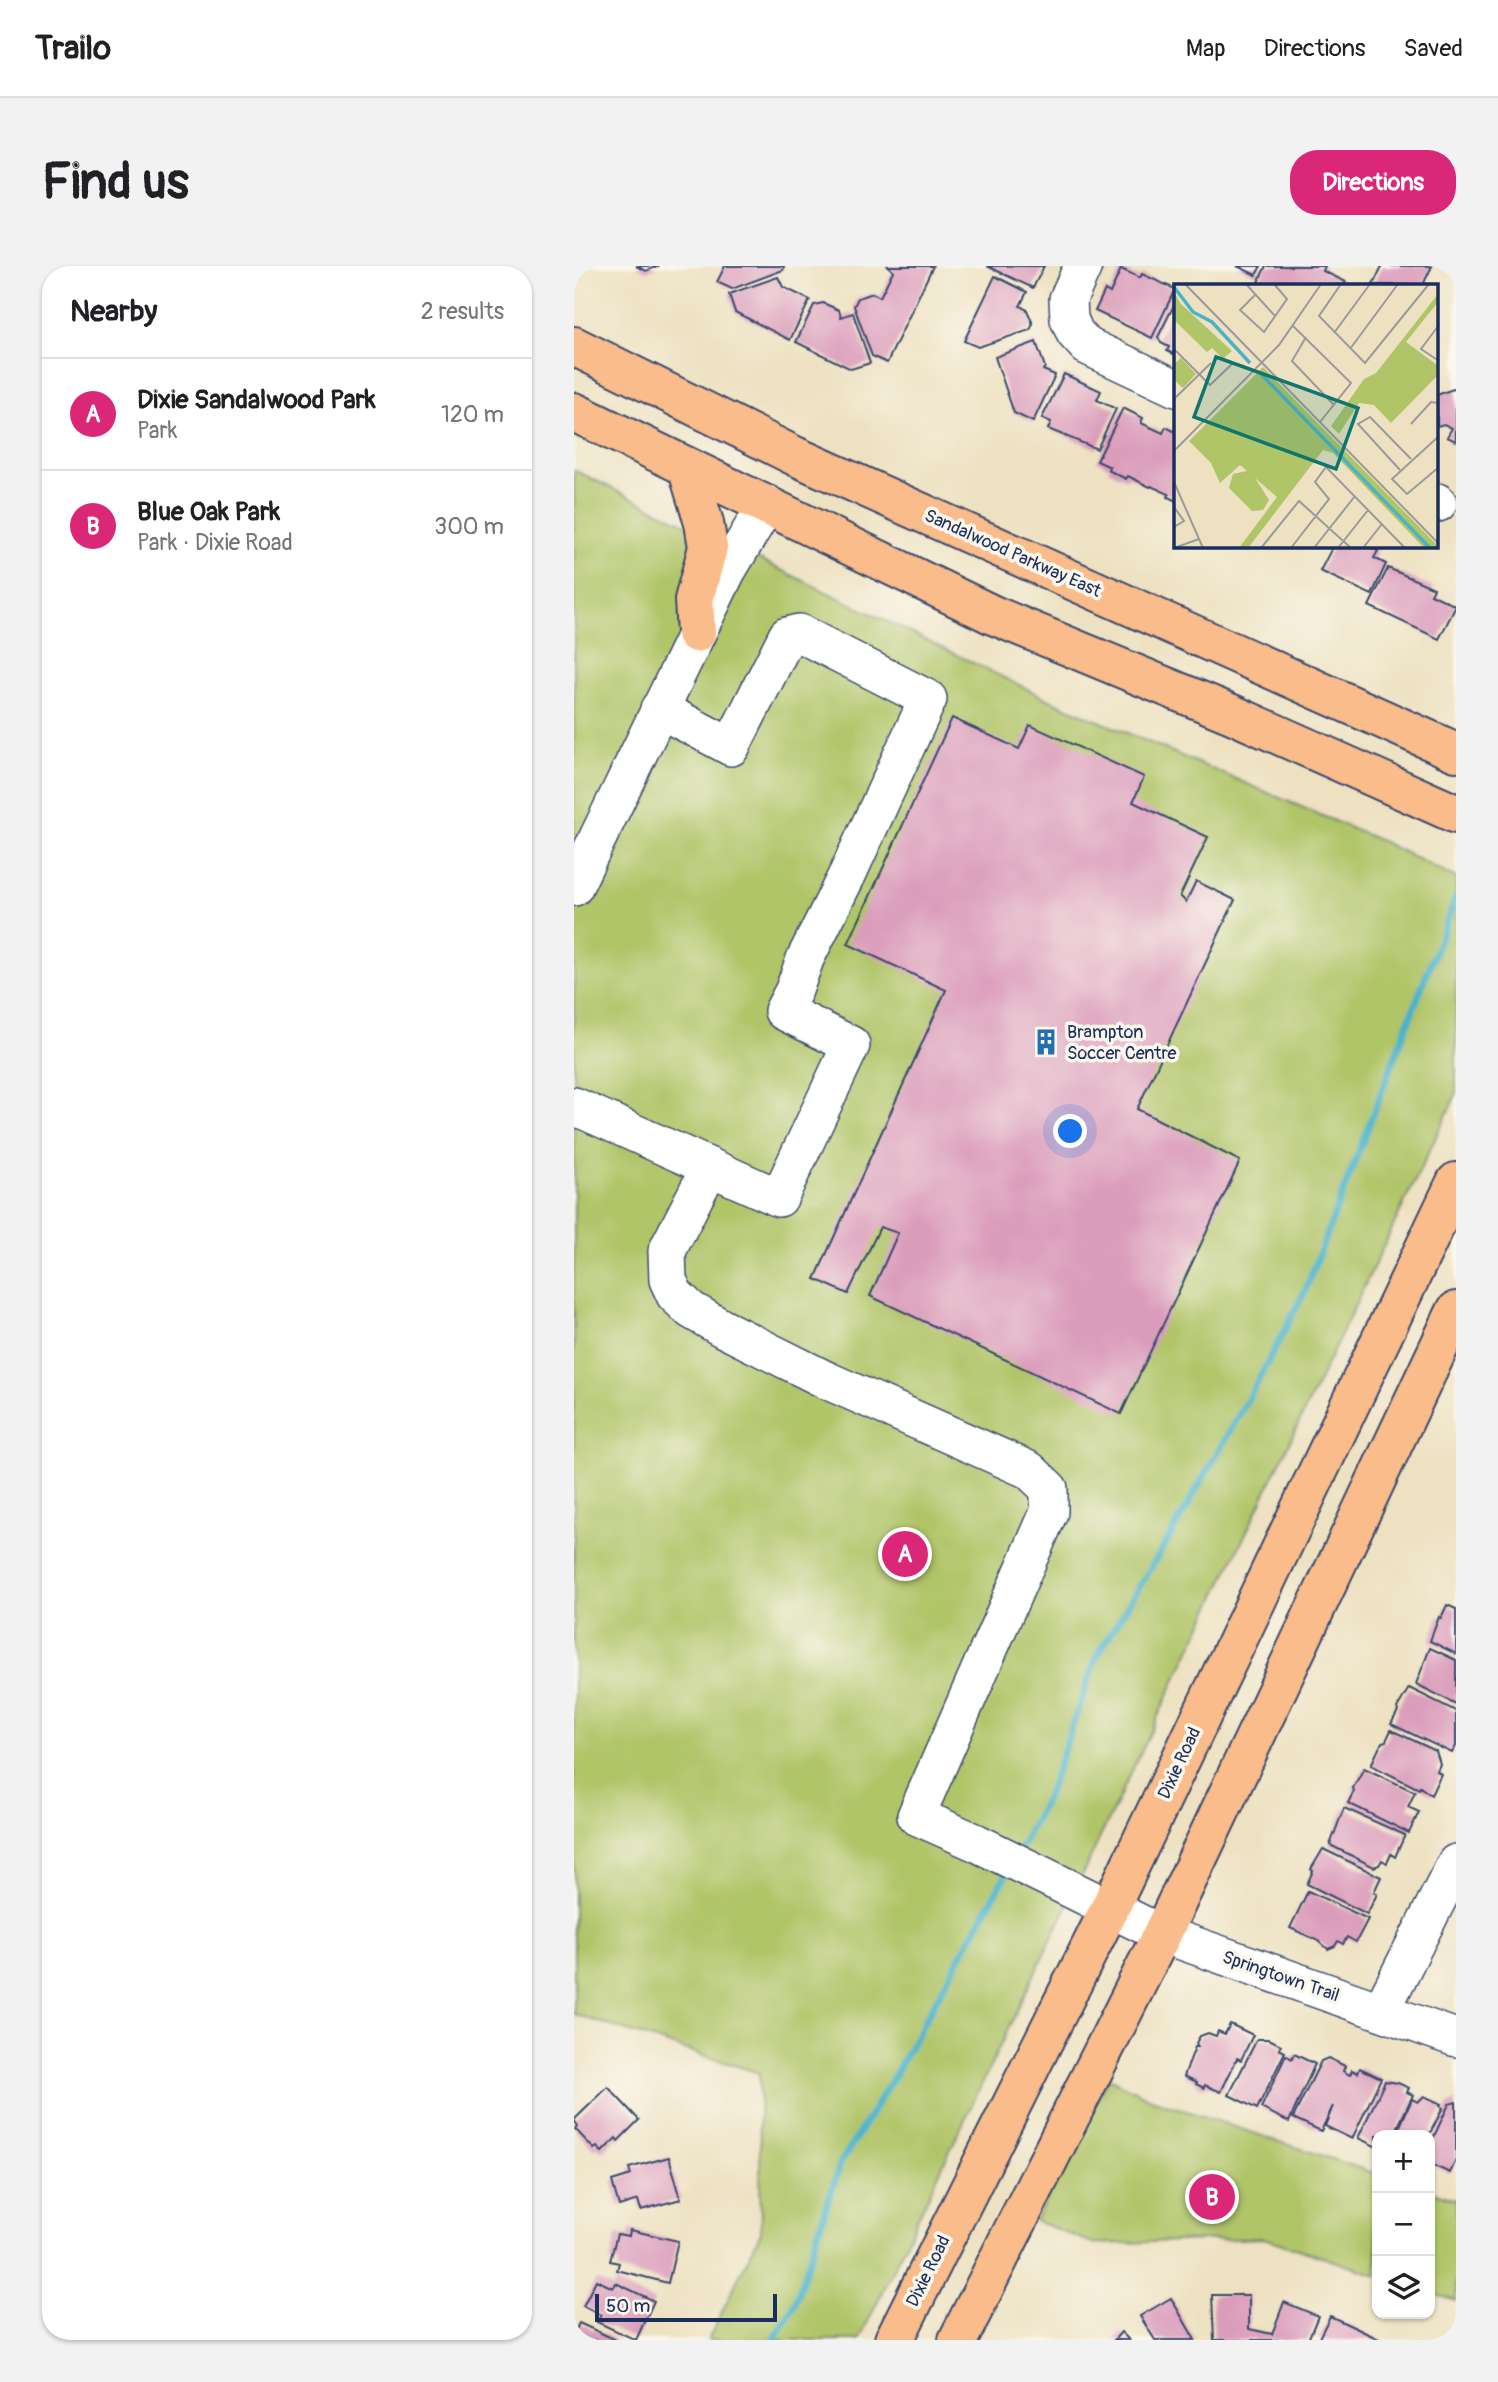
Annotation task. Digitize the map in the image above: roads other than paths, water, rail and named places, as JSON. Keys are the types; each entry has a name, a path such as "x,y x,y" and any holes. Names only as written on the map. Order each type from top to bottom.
{"main road":[{"name":"Sandalwood Parkway East","path":"574,346 796,456 1456,752"},
{"path":"574,412 993,615 1232,714 1456,814"},
{"path":"768,504 796,456"},
{"path":"687,467 704,523 708,547 694,600 696,633"},
{"name":"Dixie Road","path":"894,2340 1109,1910 1456,1182"},
{"path":"958,2340 1162,1934 1456,1311"}],"street":[{"path":"1083,266 1068,299 1069,319 1076,333 1087,346 1174,387"},
{"path":"574,887 727,571 768,504"},
{"path":"574,1106 779,1198 851,1045 783,1011 928,699 799,634 786,636 731,747 659,709"},
{"name":"Springtown Trail","path":"710,1167 667,1251 668,1280 675,1295 691,1310 722,1328 826,1380 1029,1470 1049,1489 1049,1512 916,1816 1162,1934 1456,2038"},
{"path":"1381,2011 1456,1863"}],"waterway":[{"path":"1018,1852 1049,1792 1097,1656 1169,1538 1252,1392 1305,1291 1456,898"},
{"path":"774,2340 794,2306 841,2162 890,2083 1008,1871"}],"place":[{"name":"Brampton Soccer Centre","path":"1046,1042"},
{"name":"Dixie Sandalwood Park","path":"905,1554"},
{"name":"Blue Oak Park","path":"1212,2197"}]}
